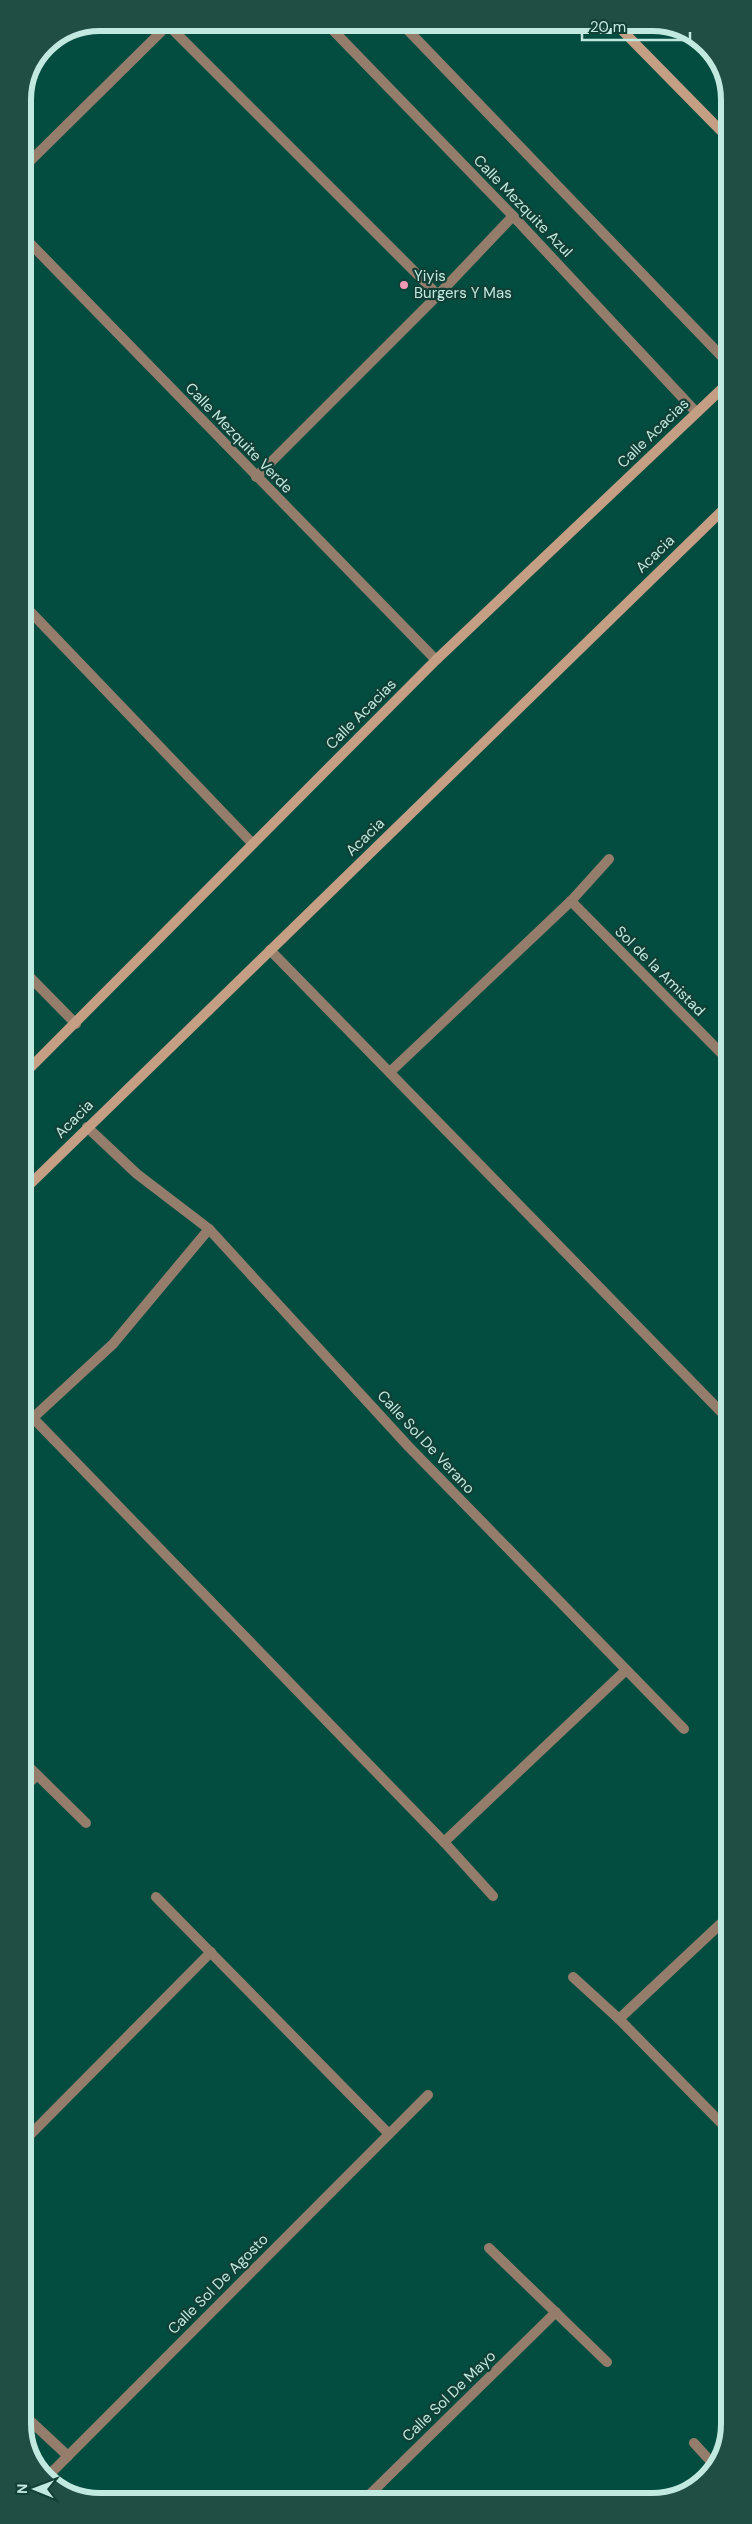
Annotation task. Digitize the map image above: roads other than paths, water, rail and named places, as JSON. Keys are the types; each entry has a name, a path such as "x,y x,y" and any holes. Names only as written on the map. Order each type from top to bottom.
{"main road":[{"path":"623,31 721,131"},
{"name":"Calle Acacias","path":"31,1067 436,660 721,389"},
{"name":"Acacia","path":"31,1183 721,512"}],"street":[{"path":"31,159 162,31"},
{"path":"176,31 438,295"},
{"name":"Calle Mezquite Azul","path":"334,31 513,216 696,412"},
{"path":"409,31 721,356"},
{"path":"256,478 438,295 513,216"},
{"name":"Calle Mezquite Verde","path":"31,244 256,478 436,660"},
{"path":"31,612 253,844"},
{"path":"390,1072 571,901 609,859"},
{"name":"Sol de la Amistad","path":"571,901 721,1053"},
{"path":"270,950 721,1412"},
{"path":"31,978 76,1024"},
{"name":"Calle Sol De Verano","path":"87,1127 137,1174 209,1229 409,1447 625,1671 684,1729"},
{"path":"209,1229 113,1344 33,1418 494,1896"},
{"path":"444,1842 625,1671"},
{"path":"31,1769 86,1823"},
{"path":"31,1781 37,1775"},
{"path":"156,1897 389,2134"},
{"path":"619,2019 721,1923"},
{"path":"31,2134 211,1952"},
{"path":"573,1977 619,2019 721,2123"},
{"name":"Calle Sol De Agosto","path":"60,2464 428,2095"},
{"path":"489,2248 607,2362"},
{"name":"Calle Sol De Mayo","path":"371,2493 556,2312"},
{"path":"31,2422 68,2456"},
{"path":"694,2443 710,2460"}],"place":[{"name":"Yiyis Burgers Y Mas","path":"404,285"}]}
